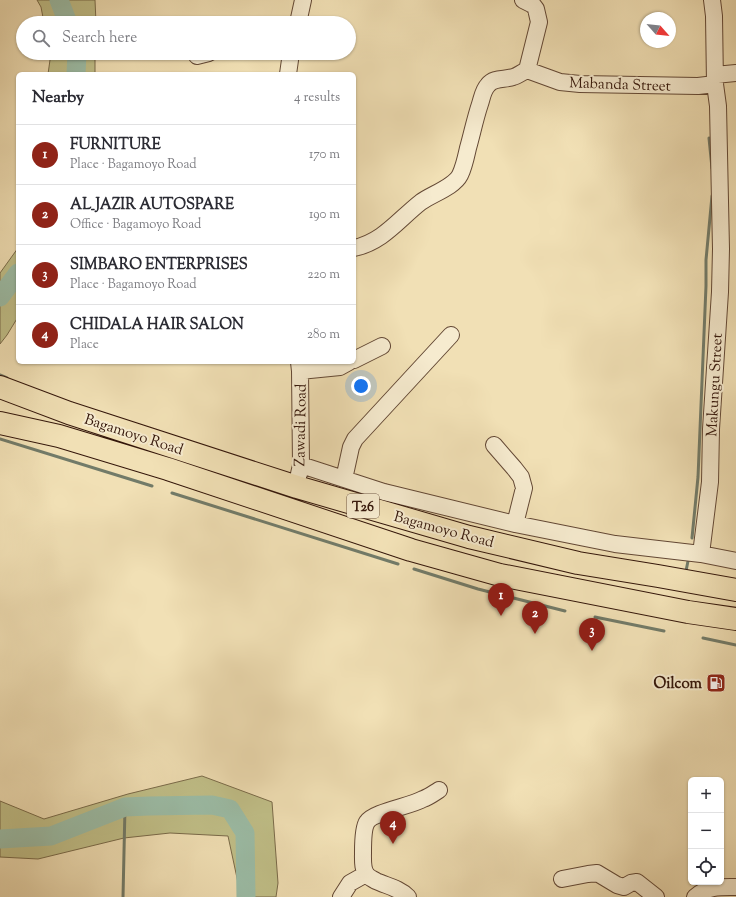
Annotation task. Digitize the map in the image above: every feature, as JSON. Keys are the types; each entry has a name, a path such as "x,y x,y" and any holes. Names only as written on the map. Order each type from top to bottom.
{"highway":[{"name":"Bagamoyo Road","path":"0,387 68,413 297,487 469,537 578,557 658,576 736,590"},
{"name":"Bagamoyo Road","path":"0,423 66,438 168,469 412,550 500,575 688,612 736,619"}],"street":[{"path":"300,16 303,0"},
{"name":"Makungu Street","path":"700,554 710,482 711,429 720,292 721,249 718,106 715,79 714,16 712,0"},
{"path":"356,247 371,242 381,236 421,202 460,176 483,92 488,84 497,79 514,77 527,70 539,22 536,9 531,2"},
{"path":"288,72 290,60"},
{"name":"Mabanda Street","path":"527,70 560,82 580,84 698,86 736,73"},
{"path":"344,479 351,447 355,439 451,334"},
{"path":"356,359 382,346"},
{"path":"299,366 340,366 344,364"},
{"name":"Zawadi Road","path":"297,487 301,465 299,366"},
{"path":"494,445 521,477 524,488 515,524"},
{"path":"301,465 384,492 515,524 615,544 700,554 736,561"},
{"path":"408,897 397,889 378,882 368,877 366,874 364,869 363,852 366,822 382,812 424,799 439,790"},
{"path":"562,879 597,873 617,885 624,887 631,883 637,882 656,897"},
{"path":"341,897 350,883 366,874"},
{"path":"695,897 706,890 713,888 736,887"}],"shaded area":[{"path":"37,0 95,0 96,16 43,16 41,7"},
{"path":"50,60 95,60 95,72 48,72"},
{"path":"16,251 16,320 0,344 0,273"},
{"path":"202,776 272,802 278,883 276,897 239,897 240,892 228,836 170,833 124,838 38,859 0,857 0,801 44,819 128,794"}],"waterway":[{"path":"59,0 65,16"},
{"path":"76,72 77,60"},
{"path":"709,138 712,168"},
{"path":"692,538 698,477 706,260 712,196"},
{"path":"0,297 16,276"},
{"path":"0,375 7,378"},
{"path":"0,439 152,486"},
{"path":"172,493 398,564"},
{"path":"686,571 688,561"},
{"path":"414,569 478,589 565,611"},
{"path":"595,617 664,631"},
{"path":"703,638 736,645"},
{"path":"0,839 51,836 125,807 212,805 230,809 245,833 246,897"},
{"path":"123,897 125,807"}],"place":[{"name":"FURNITURE","path":"501,616"},
{"name":"AL_JAZIR AUTOSPARE","path":"535,634"},
{"name":"SIMBARO ENTERPRISES","path":"592,651"},
{"name":"Oilcom","path":"716,683"},
{"name":"CHIDALA HAIR SALON","path":"393,844"}]}
